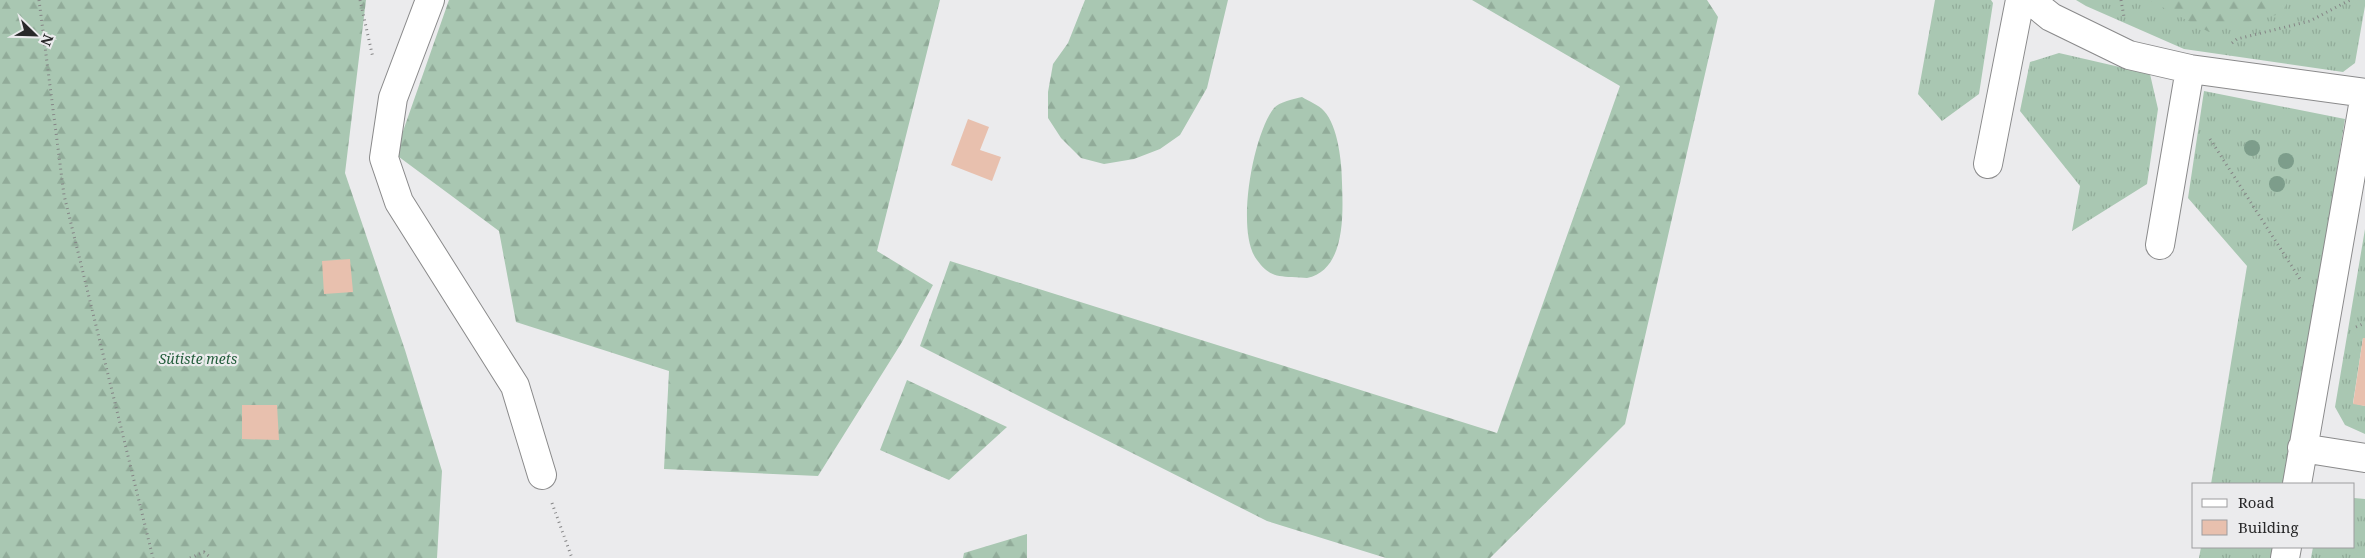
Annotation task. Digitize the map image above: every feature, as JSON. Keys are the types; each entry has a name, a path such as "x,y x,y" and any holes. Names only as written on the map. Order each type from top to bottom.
{"street":[{"path":"430,0 393,98 384,158 399,202 515,386 542,475"},
{"path":"1988,164 2020,0"},
{"path":"2030,0 2051,17 2130,55 2190,69 2365,94 2297,483"},
{"path":"2160,245 2190,69"},
{"path":"2302,448 2365,458"}],"path":[{"path":"39,0 64,194 153,558"},
{"path":"2229,44 2237,39 2310,21 2350,0"},
{"path":"2185,101 2325,316"},
{"path":"542,475 572,558"},
{"path":"190,558 204,552 211,558"}],"green space":[{"name":"Sütiste mets","path":"0,0 366,0 345,173 405,350 442,471 437,558 0,558"},
{"path":"449,0 940,0 877,251 933,285 902,342 818,476 664,469 669,371 516,322 499,231 395,154"},
{"path":"1085,0 1228,0 1207,88 1180,135 1160,149 1134,159 1104,164 1081,158 1061,138 1048,118 1048,92 1053,64 1068,43"},
{"path":"1472,0 1707,0 1718,17 1625,424 1490,558 1386,558 1267,521 920,346 950,261 1497,433 1620,86"},
{"path":"1935,0 1991,0 1993,3 1979,94 1942,121 1918,94"},
{"path":"2076,0 2365,0 2365,6 2355,63 2343,72 2184,49"},
{"path":"2149,0 2288,0 2284,13 2209,32"},
{"path":"2059,53 2150,74 2158,109 2147,184 2072,231 2080,186 2020,111 2030,62"},
{"path":"2204,91 2345,119 2287,483 2211,483 2247,266 2188,198"},
{"path":"1302,97 1322,109 1329,118 1336,135 1342,175 1342,224 1340,239 1329,264 1320,273 1307,278 1286,277 1268,272 1257,260 1251,246 1247,228 1249,183 1259,139 1266,121 1274,108 1279,104"},
{"path":"2365,229 2365,338 2363,338 2353,403 2365,406 2365,434 2345,425 2335,407"},
{"path":"907,380 1007,427 949,480 880,450"},
{"path":"2355,498 2365,499 2365,558 2311,558 2313,548 2355,548"},
{"path":"1027,534 1027,558 963,558 964,553"},
{"path":"2201,548 2277,548 2275,558 2199,558"}],"building":[{"path":"968,119 989,127 980,150 1001,157 992,181 951,165"},
{"path":"350,259 353,292 324,294 322,261"},
{"path":"2363,338 2365,338 2365,406 2353,404"},
{"path":"242,405 277,405 279,440 242,439"}]}
